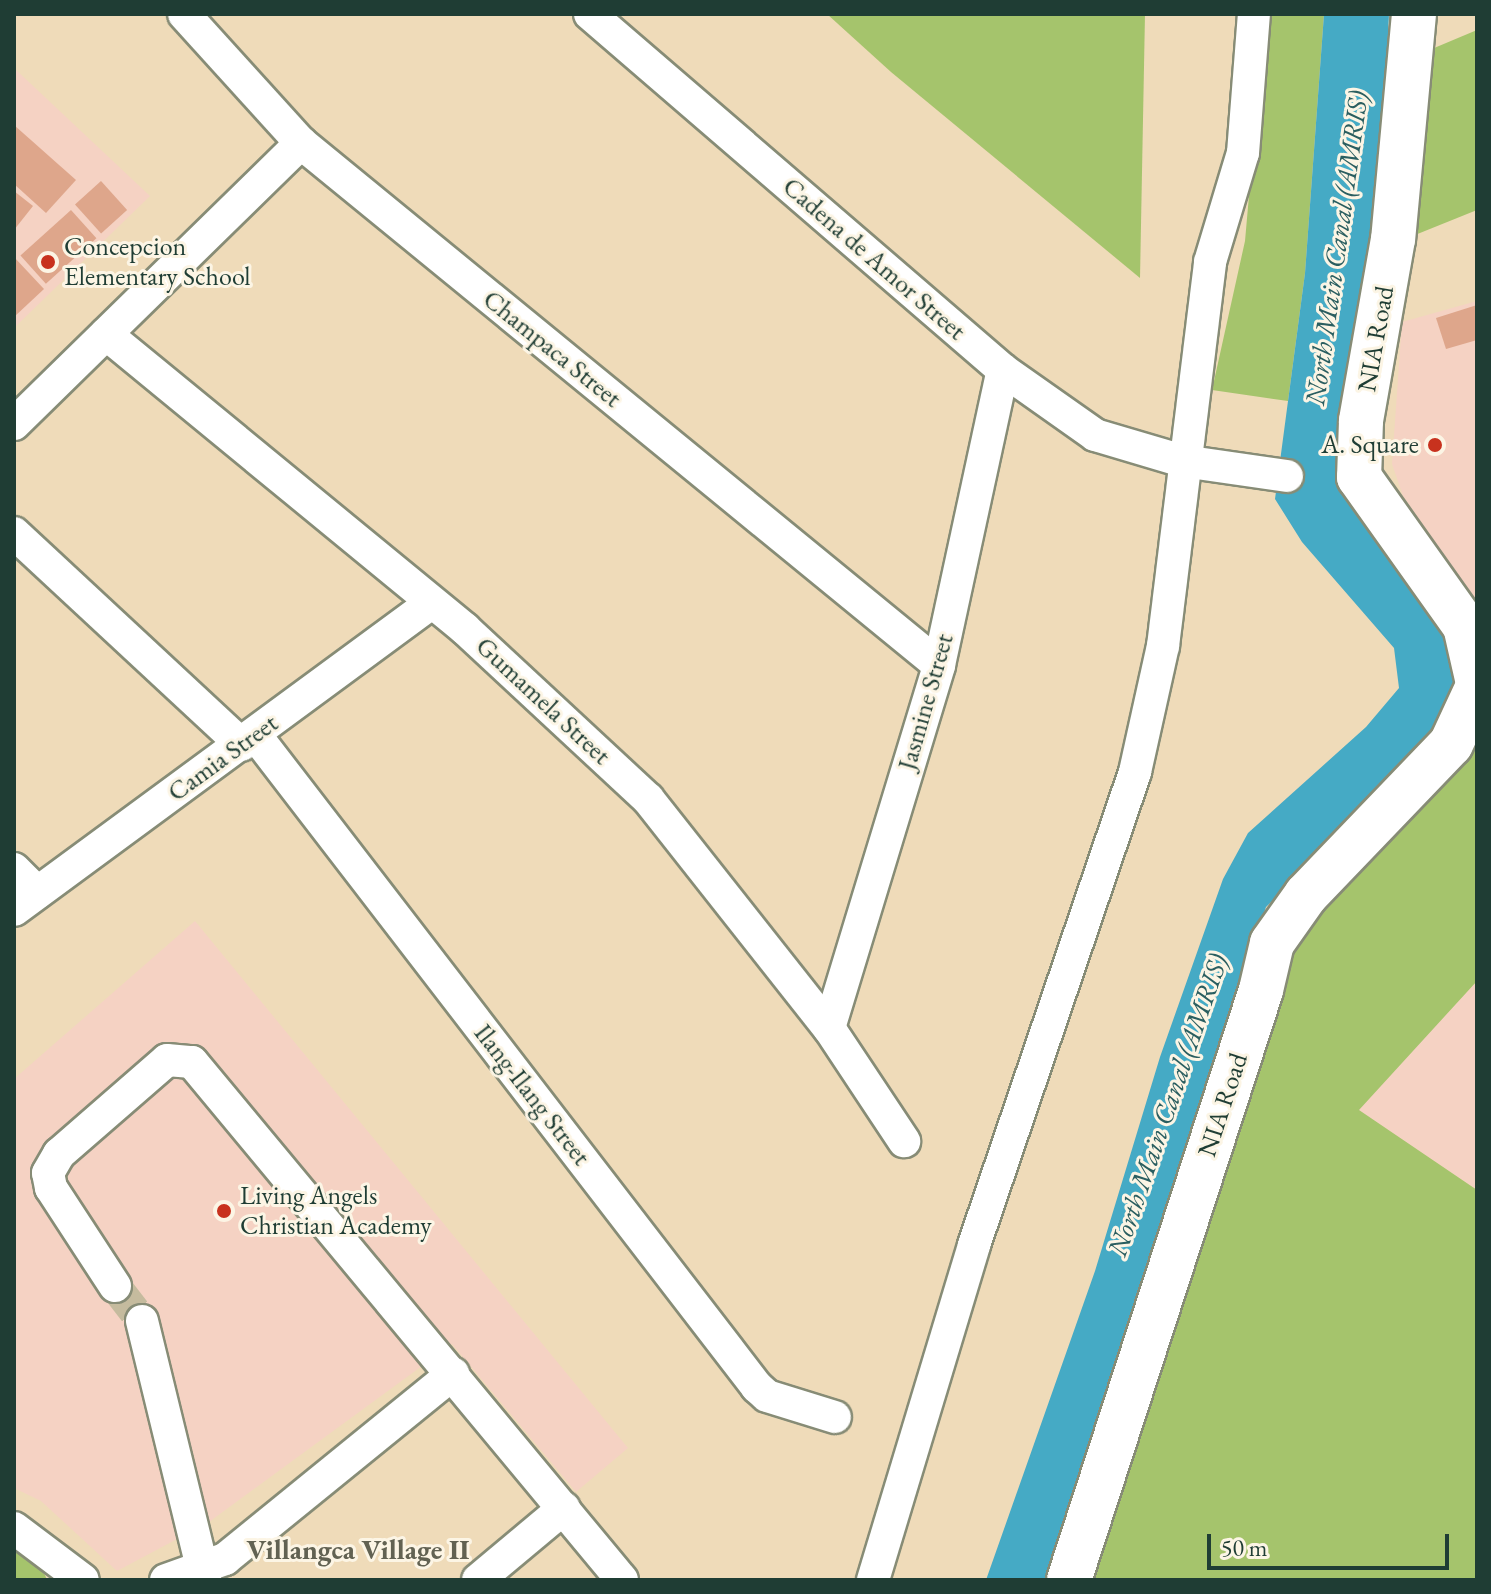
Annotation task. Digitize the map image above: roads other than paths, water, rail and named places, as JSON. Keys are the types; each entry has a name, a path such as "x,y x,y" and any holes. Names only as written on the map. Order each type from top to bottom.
{"street":[{"name":"Champaca Street","path":"184,14 301,143 939,665"},
{"name":"Cadena de Amor Street","path":"590,14 1003,370 1095,435 1183,461 1287,476"},
{"path":"873,1580 974,1245 1135,772 1163,646 1183,461 1210,262 1243,153 1254,14"},
{"name":"NIA Road","path":"1414,14 1393,239 1361,421 1359,477 1465,626 1477,679"},
{"path":"14,424 301,143"},
{"name":"Gumamela Street","path":"106,334 430,604 465,629 648,799 829,1028 904,1141"},
{"name":"Jasmine Street","path":"829,1028 939,665 1003,370"},
{"name":"Ilang-Ilang Street","path":"14,533 249,740 757,1387 767,1396 835,1417"},
{"name":"Camia Street","path":"25,901 249,740 430,604"},
{"name":"NIA Road","path":"1069,1580 1261,990 1272,943 1306,895 1451,744 1477,688"},
{"path":"14,869 25,901"},
{"path":"115,1286 51,1188 48,1173 59,1154 167,1060 192,1062 622,1580"},
{"path":"142,1321 201,1573"},
{"path":"166,1580 201,1573 225,1559 453,1374"},
{"path":"478,1580 564,1508"},
{"path":"14,1528 83,1580"}],"water":[{"name":"North Main Canal (AMRIS)","path":"1324,14 1389,14 1381,178 1345,403 1463,667 1432,749 1266,907 1051,1580 986,1580 1095,1271 1160,1057 1223,879 1248,833 1366,727 1399,688 1394,648 1302,542 1275,499 1305,273"}],"tunnel":[{"path":"115,1286 142,1321"}],"place":[{"name":"Concepcion Elementary School","path":"48,262"},
{"name":"A. Square","path":"1435,445"},
{"name":"Living Angels Christian Academy","path":"224,1211"}],"district":[{"name":"Villangca Village II","path":"358,1549"}]}
